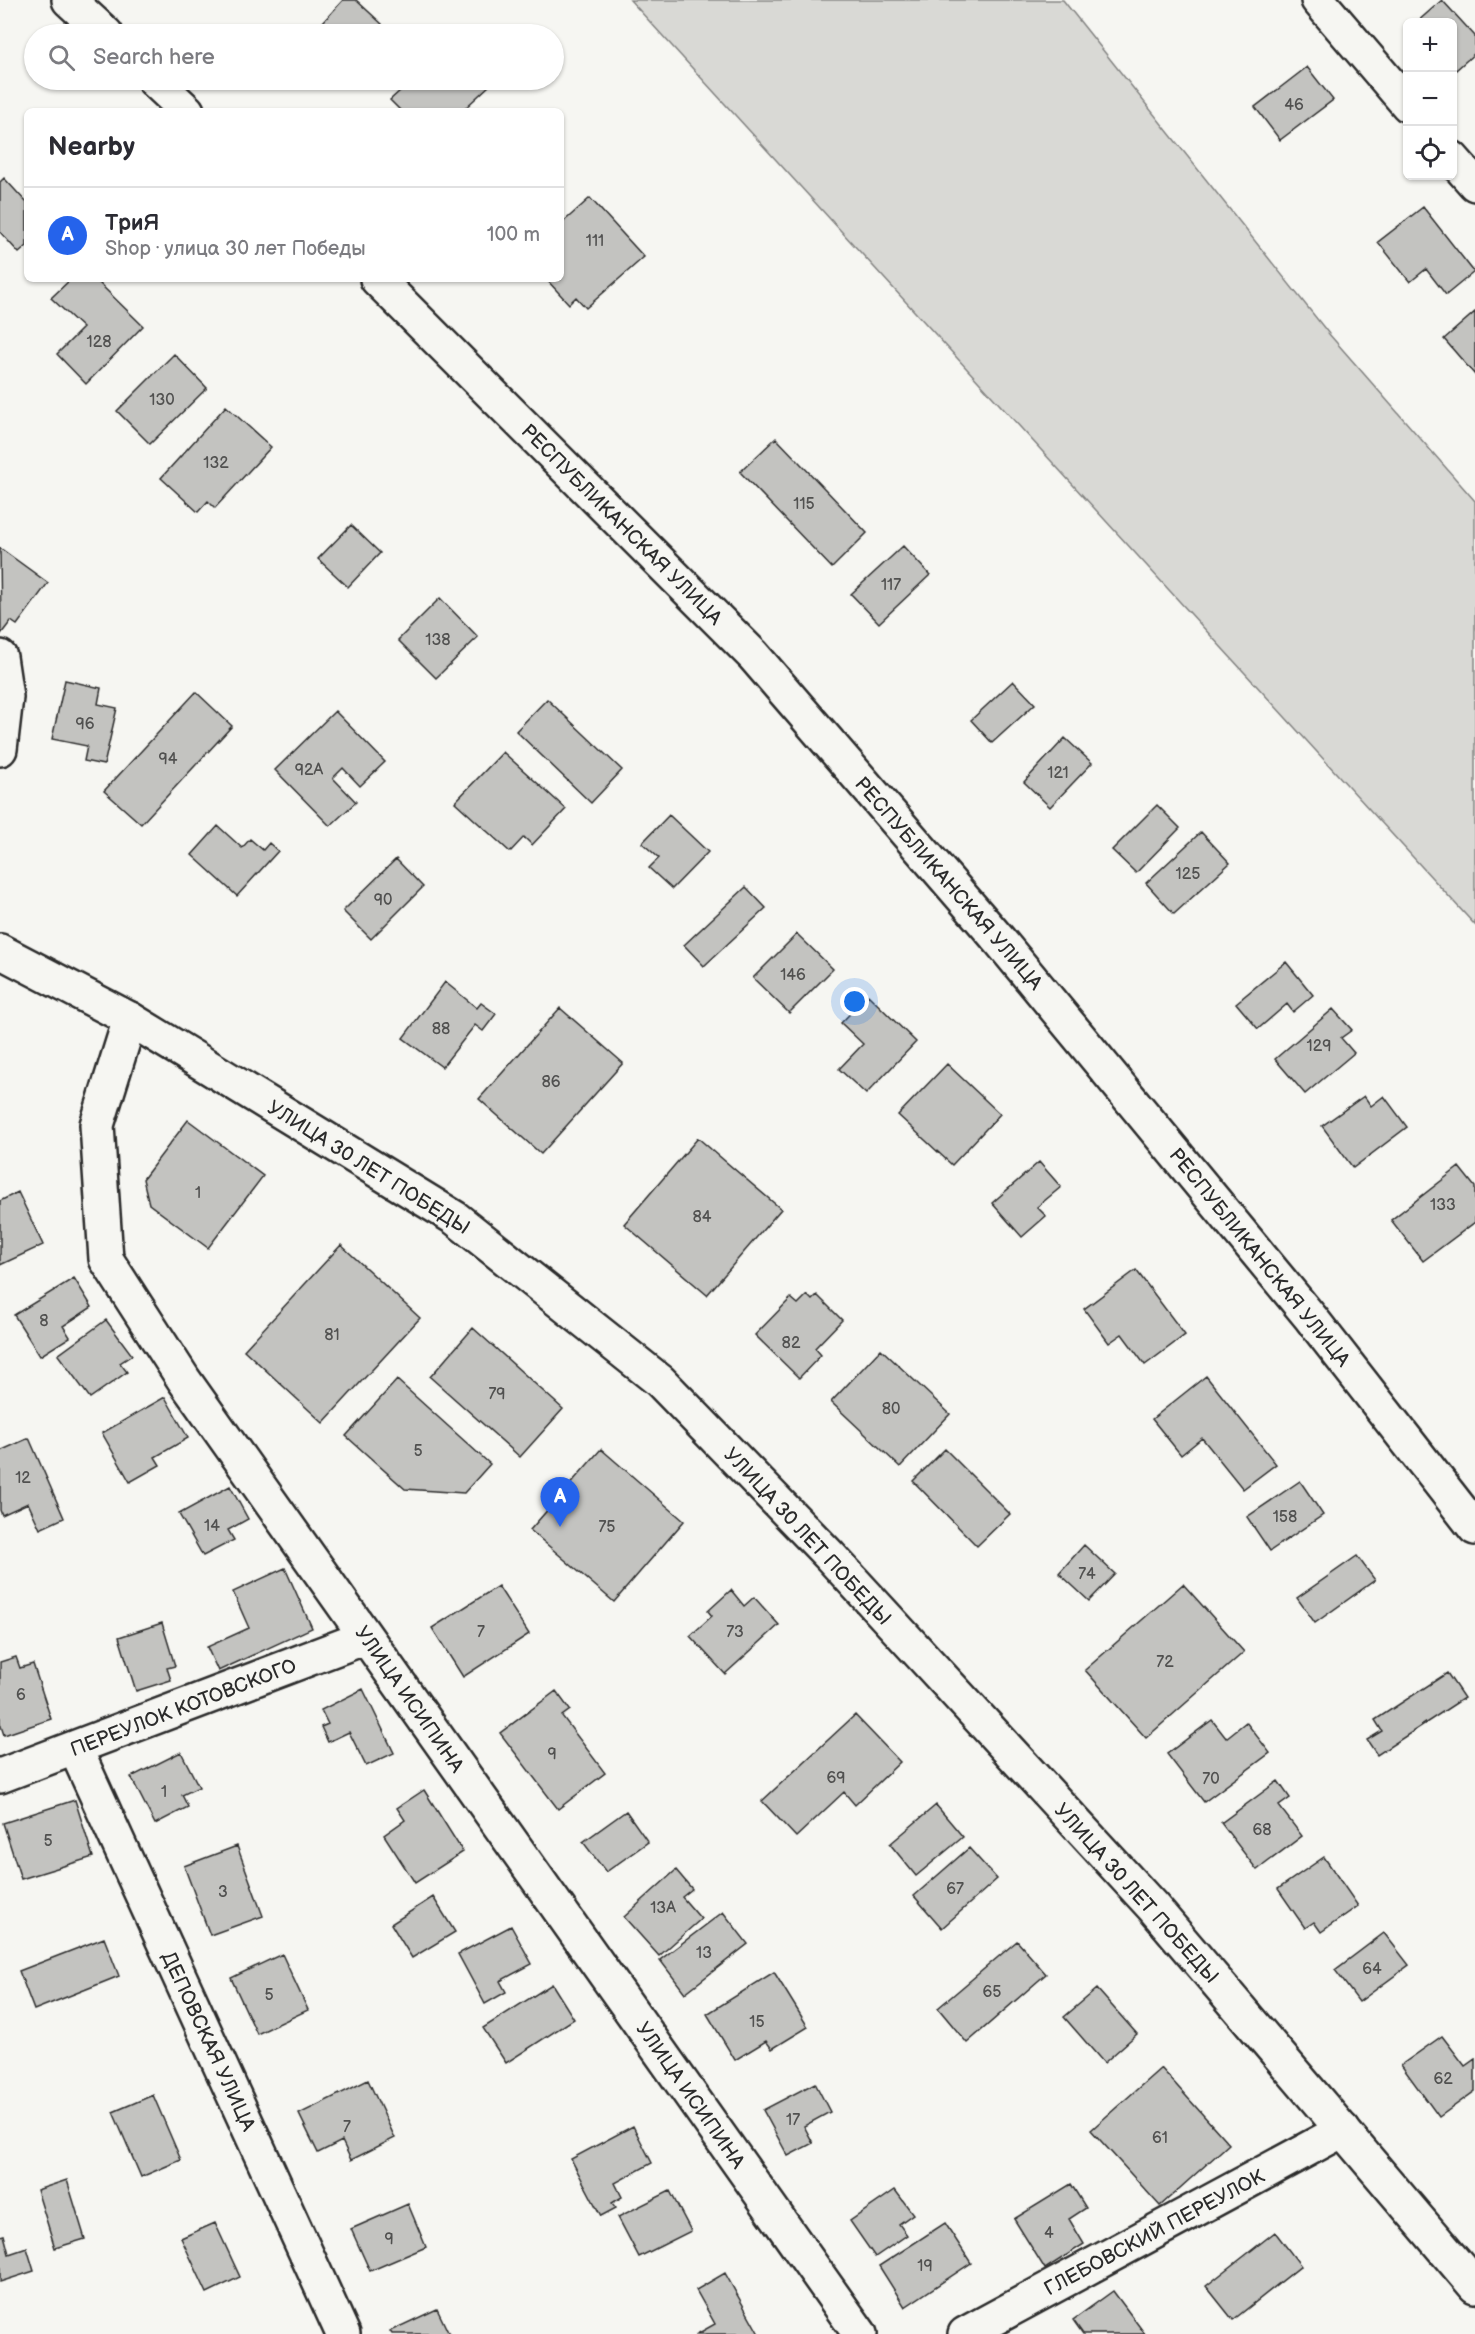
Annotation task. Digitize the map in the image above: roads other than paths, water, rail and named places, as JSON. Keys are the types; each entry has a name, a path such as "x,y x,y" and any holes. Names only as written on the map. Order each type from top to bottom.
{"street":[{"path":"69,0 95,24"},
{"path":"1318,0 1403,100"},
{"path":"165,90 184,108"},
{"path":"1457,164 1475,184"},
{"name":"РЕСПУБЛИКАНСКАЯ УЛИЦА","path":"380,282 753,656 1061,1014 1311,1318 1475,1528"},
{"path":"0,657 6,697 0,750"},
{"name":"УЛИЦА 30 ЛЕТ ПОБЕДЫ","path":"0,951 130,1019 455,1218 660,1381 830,1556 1153,1907 1475,2286"},
{"name":"УЛИЦА ИСИПИНА","path":"130,1019 97,1125 106,1259 184,1380 860,2334"},
{"name":"ПЕРЕУЛОК КОТОВСКОГО","path":"0,1776 366,1637"},
{"name":"ДЕПОВСКАЯ УЛИЦА","path":"75,1748 343,2334"},
{"name":"ГЛЕБОВСКИЙ ПЕРЕУЛОК","path":"965,2334 1343,2130"}],"place":[{"name":"ТриЯ","path":"560,1527"}]}
